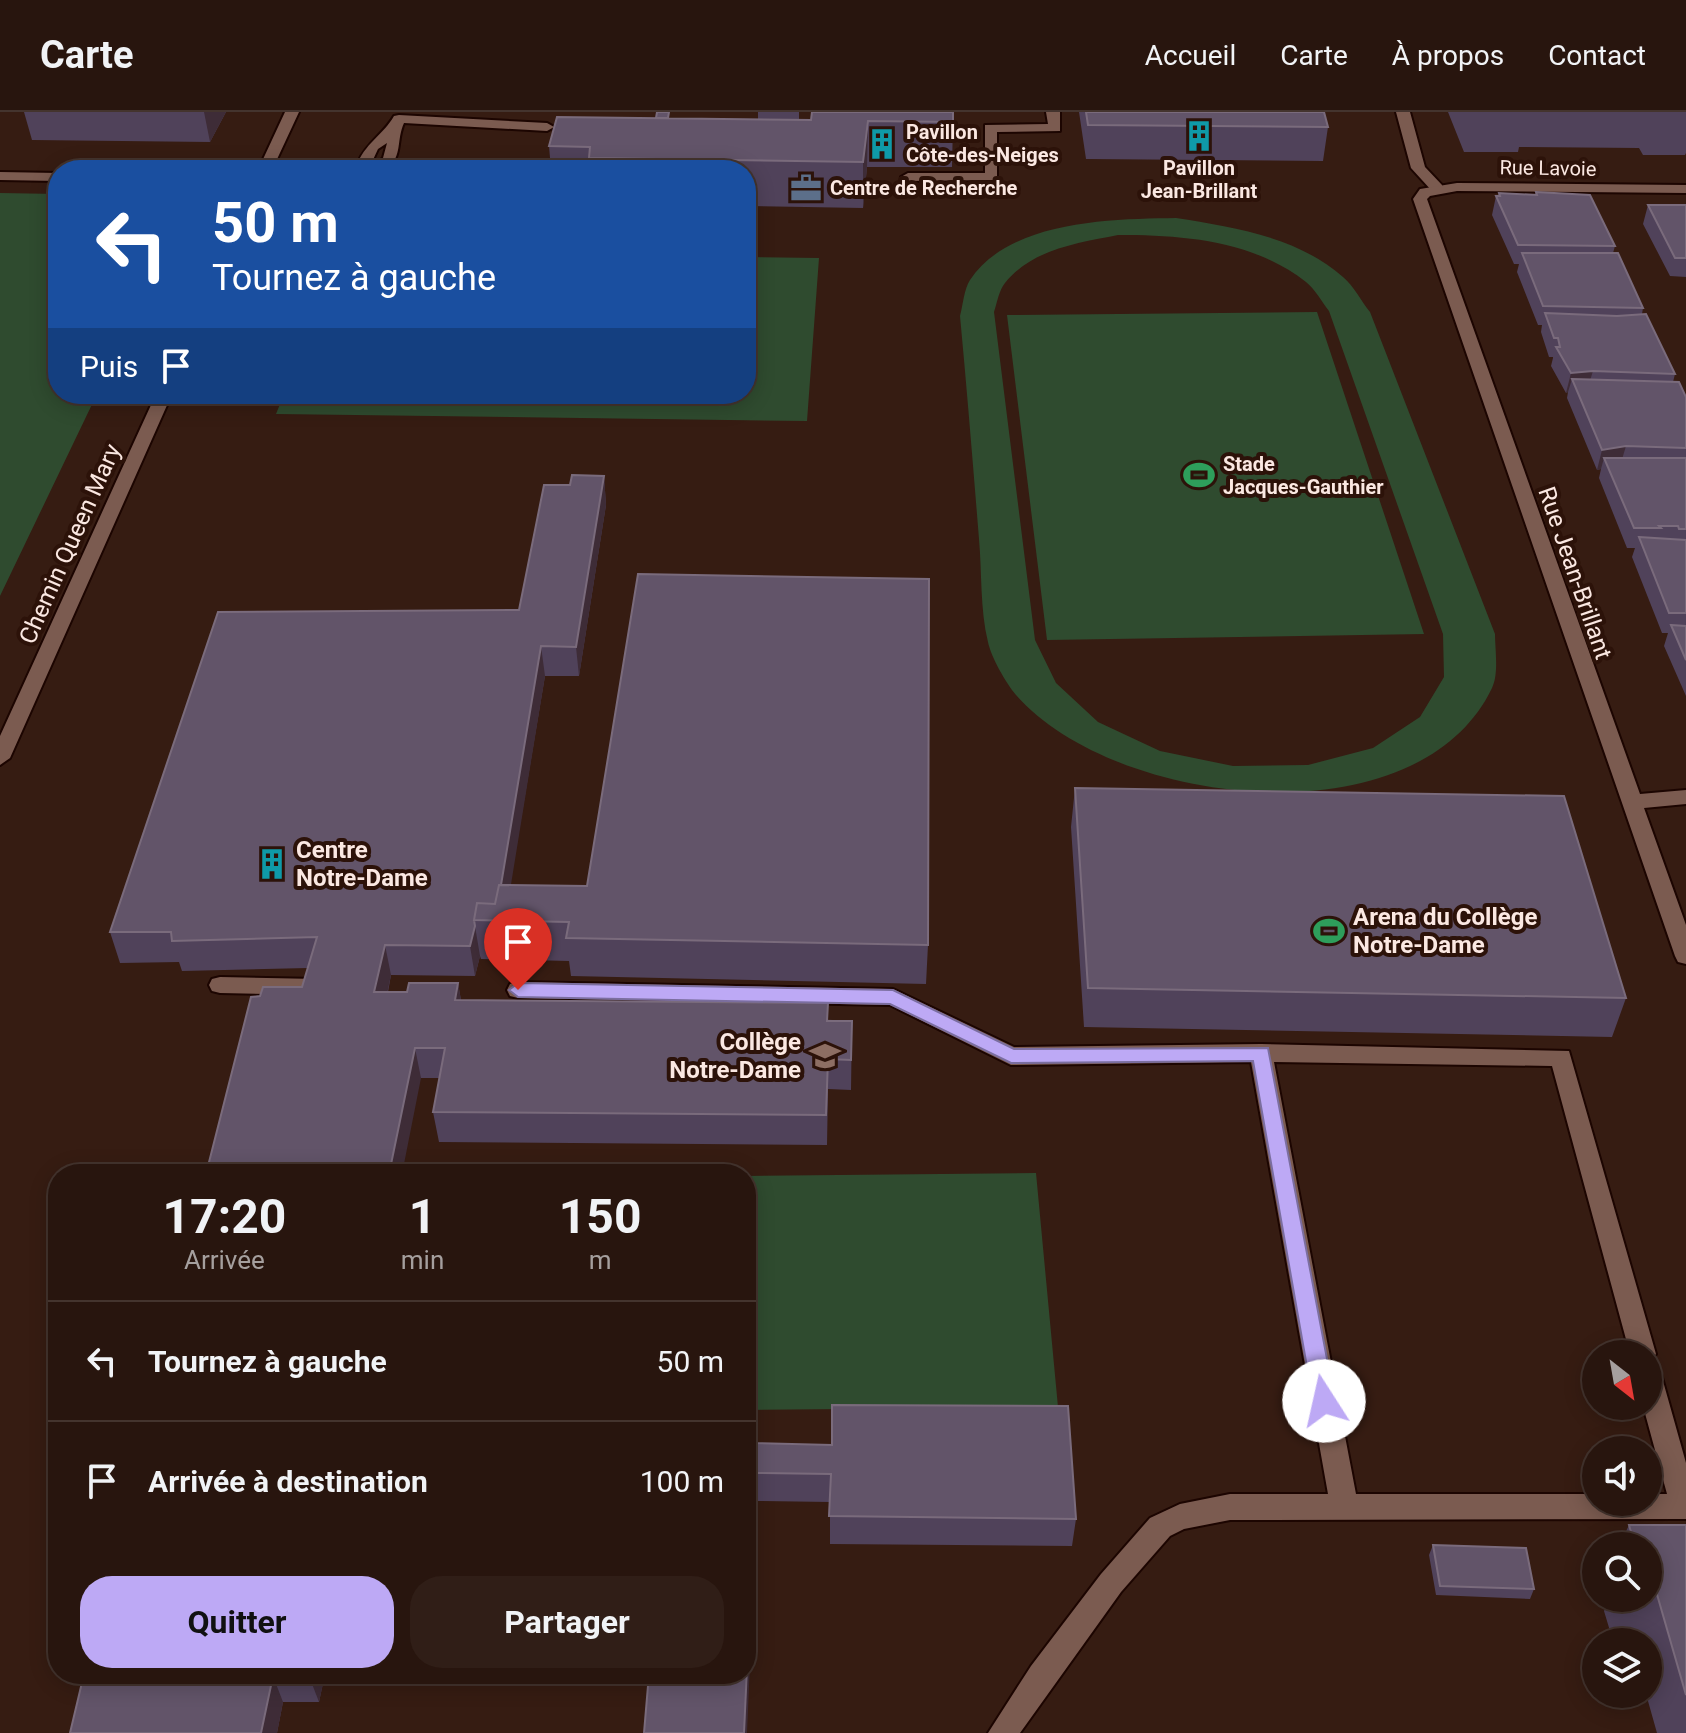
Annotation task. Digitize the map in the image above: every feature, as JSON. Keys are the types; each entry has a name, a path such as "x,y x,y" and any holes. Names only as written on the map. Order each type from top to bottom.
{"street":[{"path":"270,160 292,112"},
{"path":"908,177 992,177 990,128 1055,128 1053,112"},
{"path":"1403,112 1418,168 1437,188"},
{"path":"366,160 372,147 393,132 399,119 547,127"},
{"path":"390,160 396,147 393,132"},
{"path":"0,176 48,177"},
{"name":"Rue Lavoie","path":"1437,188 1686,189"},
{"name":"Rue Jean-Brillant","path":"1437,188 1425,192 1420,199 1421,205 1686,956"},
{"name":"Chemin Queen Mary","path":"0,758 159,404"},
{"path":"1632,802 1686,797"},
{"path":"220,985 318,987"},
{"path":"518,990 893,997 1011,1056 1261,1053 1561,1057 1639,1340"},
{"path":"1261,1053 1344,1507"},
{"path":"1003,1733 1041,1676 1111,1583 1160,1527 1180,1517 1230,1507 1685,1506 1661,1420"}],"green space":[{"path":"0,193 48,194 48,404 92,404 0,596"},
{"path":"1176,218 1264,236 1306,252 1343,277 1370,312 1495,634 1496,669 1492,688 1454,737 1400,770 1335,788 1263,792 1191,783 1122,763 1062,734 1016,695 992,655 984,617 960,316 966,288 988,260 1010,245 1036,234 1093,222","holes":["1118,235 1192,239 1263,257 1306,282 1329,311 1443,634 1444,677 1420,717 1373,748 1308,765 1233,766 1160,751 1098,722 1056,683 1035,640 994,312 1005,283 1028,262 1057,249"]},
{"path":"756,257 819,258 807,421 276,414 280,404 756,404"},
{"name":"Stade Jacques-Gauthier","path":"1317,312 1424,634 1047,640 1007,315"},
{"path":"1036,1173 1058,1407 756,1410 756,1176"}],"building":[{"path":"657,112 669,112 668,118 656,118"},
{"path":"812,112 953,112 953,122 868,121 863,162 589,158 590,147 549,146 557,117 811,120"},
{"path":"1086,112 1324,112 1328,127 1088,125"},
{"path":"1536,192 1590,195 1615,246 1518,245 1496,196 1500,196 1499,193 1537,195"},
{"path":"1648,205 1686,205 1686,258 1675,258"},
{"path":"1522,253 1618,253 1643,308 1543,306"},
{"path":"1545,313 1646,314 1675,374 1571,373 1556,347 1560,347 1558,338 1554,338"},
{"path":"1572,379 1679,382 1686,397 1686,448 1626,446 1602,450"},
{"path":"1604,458 1686,458 1686,529 1679,529 1678,526 1634,528"},
{"path":"572,475 604,476 576,647 541,646 501,885 495,904 477,903 470,946 385,945 374,992 407,992 409,983 458,983 455,1000 828,1003 827,1021 852,1021 851,1060 828,1059 826,1115 433,1112 445,1048 415,1048 391,1164 209,1164 251,997 260,996 263,987 302,987 317,937 172,941 171,932 110,932 218,612 519,610 544,485 570,485"},
{"path":"1639,537 1686,540 1686,613 1669,613"},
{"path":"638,574 929,579 928,945 566,938 569,922 474,920 477,903 495,904 499,885 587,886"},
{"path":"1671,625 1686,626 1686,660"},
{"name":"Arena du Collège Notre-Dame","path":"1075,788 1564,796 1626,998 1088,988"},
{"path":"832,1405 1068,1406 1076,1519 829,1516 831,1474 756,1473 756,1443 832,1445"},
{"path":"1629,1525 1686,1525 1686,1695 1662,1612 1662,1532 1631,1532"},
{"path":"1433,1545 1526,1548 1534,1589 1440,1586"},
{"path":"82,1684 271,1684 261,1733 70,1733"},
{"path":"648,1684 746,1684 744,1733 644,1733"}],"place":[{"name":"Pavillon Jean-Brillant","path":"1199,136"},
{"name":"Pavillon Côte-des-Neiges","path":"882,144"},
{"name":"Centre de Recherche","path":"806,188"},
{"name":"Stade Jacques-Gauthier","path":"1199,475"},
{"name":"Centre Notre-Dame","path":"272,864"},
{"name":"Arena du Collège Notre-Dame","path":"1329,931"},
{"name":"Collège Notre-Dame","path":"825,1056"}],"route":[{"path":"518,990 893,997 1011,1056 1261,1053 1324,1401"}]}
